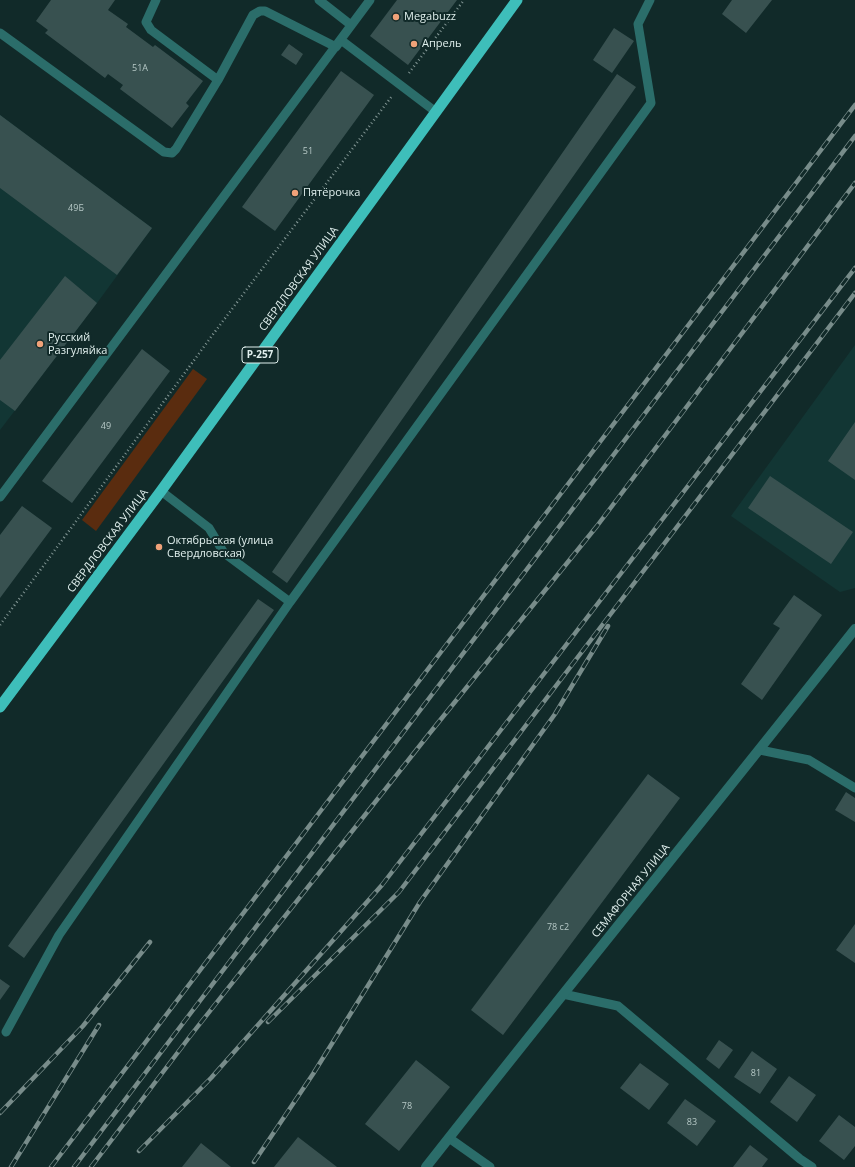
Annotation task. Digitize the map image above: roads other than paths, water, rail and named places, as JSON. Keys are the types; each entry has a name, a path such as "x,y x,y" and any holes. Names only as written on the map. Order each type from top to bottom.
{"highway":[{"name":"СВЕРДЛОВСКАЯ УЛИЦА","path":"0,707 161,492 517,0"}],"street":[{"name":"СЕМАФОРНАЯ УЛИЦА","path":"426,1167 855,629"}],"lane":[{"path":"156,0 146,22 151,30 218,80"},
{"path":"319,0 351,24"},
{"path":"0,497 370,0"},
{"path":"6,1032 60,935 290,602 651,102 638,24 650,0"},
{"path":"0,33 164,152 172,153 176,149 218,80 253,15 260,11 266,12 338,43 400,85 436,112"},
{"path":"161,492 209,528 224,553 290,602"},
{"path":"760,750 809,760 855,788"},
{"path":"563,994 618,1006 800,1159 812,1167"},
{"path":"449,1138 490,1167"},
{"path":"794,1167 800,1159"}],"railway":[{"path":"51,1167 855,105"},
{"path":"74,1167 855,136"},
{"path":"91,1167 191,1035 429,734 597,526 855,183"},
{"path":"139,1151 211,1078 382,885 855,268"},
{"path":"268,1022 399,892 855,293"},
{"path":"254,1162 313,1074 420,902 555,714 608,626"},
{"path":"0,1113 83,1026 150,942"},
{"path":"11,1167 99,1025"}],"place":[{"name":"Megabuzz","path":"396,17"},
{"name":"Апрель","path":"414,44"},
{"name":"Пятёрочка","path":"295,193"},
{"name":"Русский Разгуляйка","path":"40,344"},
{"name":"Октябрьская (улица Свердловская)","path":"159,547"}]}
